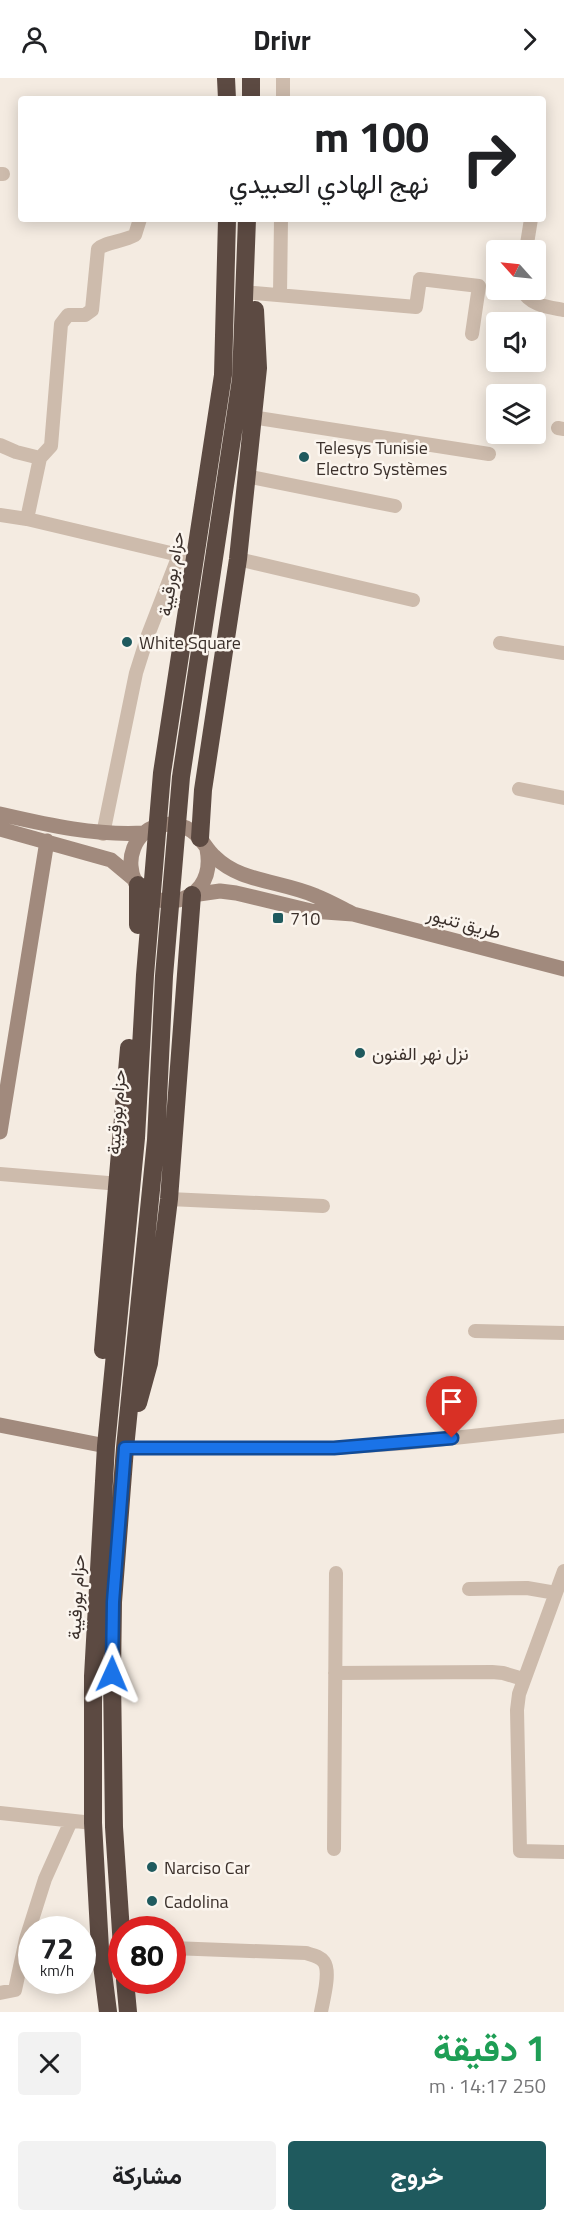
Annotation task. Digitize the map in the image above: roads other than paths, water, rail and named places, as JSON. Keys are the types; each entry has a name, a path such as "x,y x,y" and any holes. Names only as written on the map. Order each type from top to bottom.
{"highway":[{"path":"226,78 227,96"},
{"path":"250,96 251,78"},
{"name":"حزام بورقيبة","path":"108,2012 100,1949 93,1823 93,1676 106,1446 136,1138 145,975 162,773 186,562 223,375 226,222"},
{"path":"204,844 204,790 238,559 258,368 248,222"},
{"name":"حزام بورقيبة","path":"119,1916 114,1827 113,1602 125,1448 156,1140 164,976 181,777 241,379 248,222"},
{"path":"145,833 151,773 186,562"},
{"path":"106,1446 100,1377 138,927 136,882"},
{"path":"125,1448 149,1363 169,1199 192,895"},
{"path":"126,1994 128,2012"}],"main road":[{"path":"0,814 49,826 103,834 145,833"},
{"path":"0,829 111,860 153,898 166,902 179,901 192,895 201,886 207,874 209,862 204,844 192,830 180,825 156,826 137,842 132,854 131,867 136,882"},
{"path":"0,1132 2,1102 47,841"},
{"name":"طريق تنيور","path":"204,844 230,868 244,875 316,895 353,914"},
{"name":"طريق تنيور","path":"192,895 220,891 311,911 353,914 564,969"},
{"path":"0,1425 106,1446"}],"street":[{"path":"283,78 283,96"},
{"path":"27,519 40,458 51,446 61,324 68,315 85,315 92,310 98,249 103,244 122,242 135,235 139,222"},
{"path":"280,295 281,222"},
{"path":"528,240 531,222"},
{"path":"254,293 416,307 420,279 479,286 472,334"},
{"path":"530,300 538,305 564,310"},
{"path":"252,417 489,454"},
{"path":"0,444 16,452 40,458"},
{"path":"246,476 395,506"},
{"path":"0,515 27,519 186,562 148,635 136,673 103,834"},
{"path":"238,559 413,600"},
{"path":"500,643 564,653"},
{"path":"519,789 564,798"},
{"path":"0,1174 108,1183"},
{"path":"169,1199 323,1206"},
{"path":"475,1331 564,1333"},
{"path":"125,1448 334,1448 419,1442 564,1426"},
{"path":"564,1571 523,1679 517,1710 520,1851 564,1851"},
{"path":"334,1849 336,1573"},
{"path":"469,1589 527,1588 556,1593"},
{"path":"335,1672 492,1672 523,1679"},
{"path":"0,1813 93,1823"},
{"path":"0,1993 15,1990 26,1940 45,1880 71,1821"},
{"path":"186,1949 306,1953 318,1956 323,1960 327,1970 321,2012"}],"place":[{"name":"Telesys Tunisie Electro Systèmes","path":"304,457"},
{"name":"White Square","path":"127,642"},
{"name":"710","path":"278,918"},
{"name":"نزل نهر الفنون","path":"360,1053"},
{"name":"Narciso Car","path":"152,1867"},
{"name":"Cadolina","path":"152,1901"}]}
